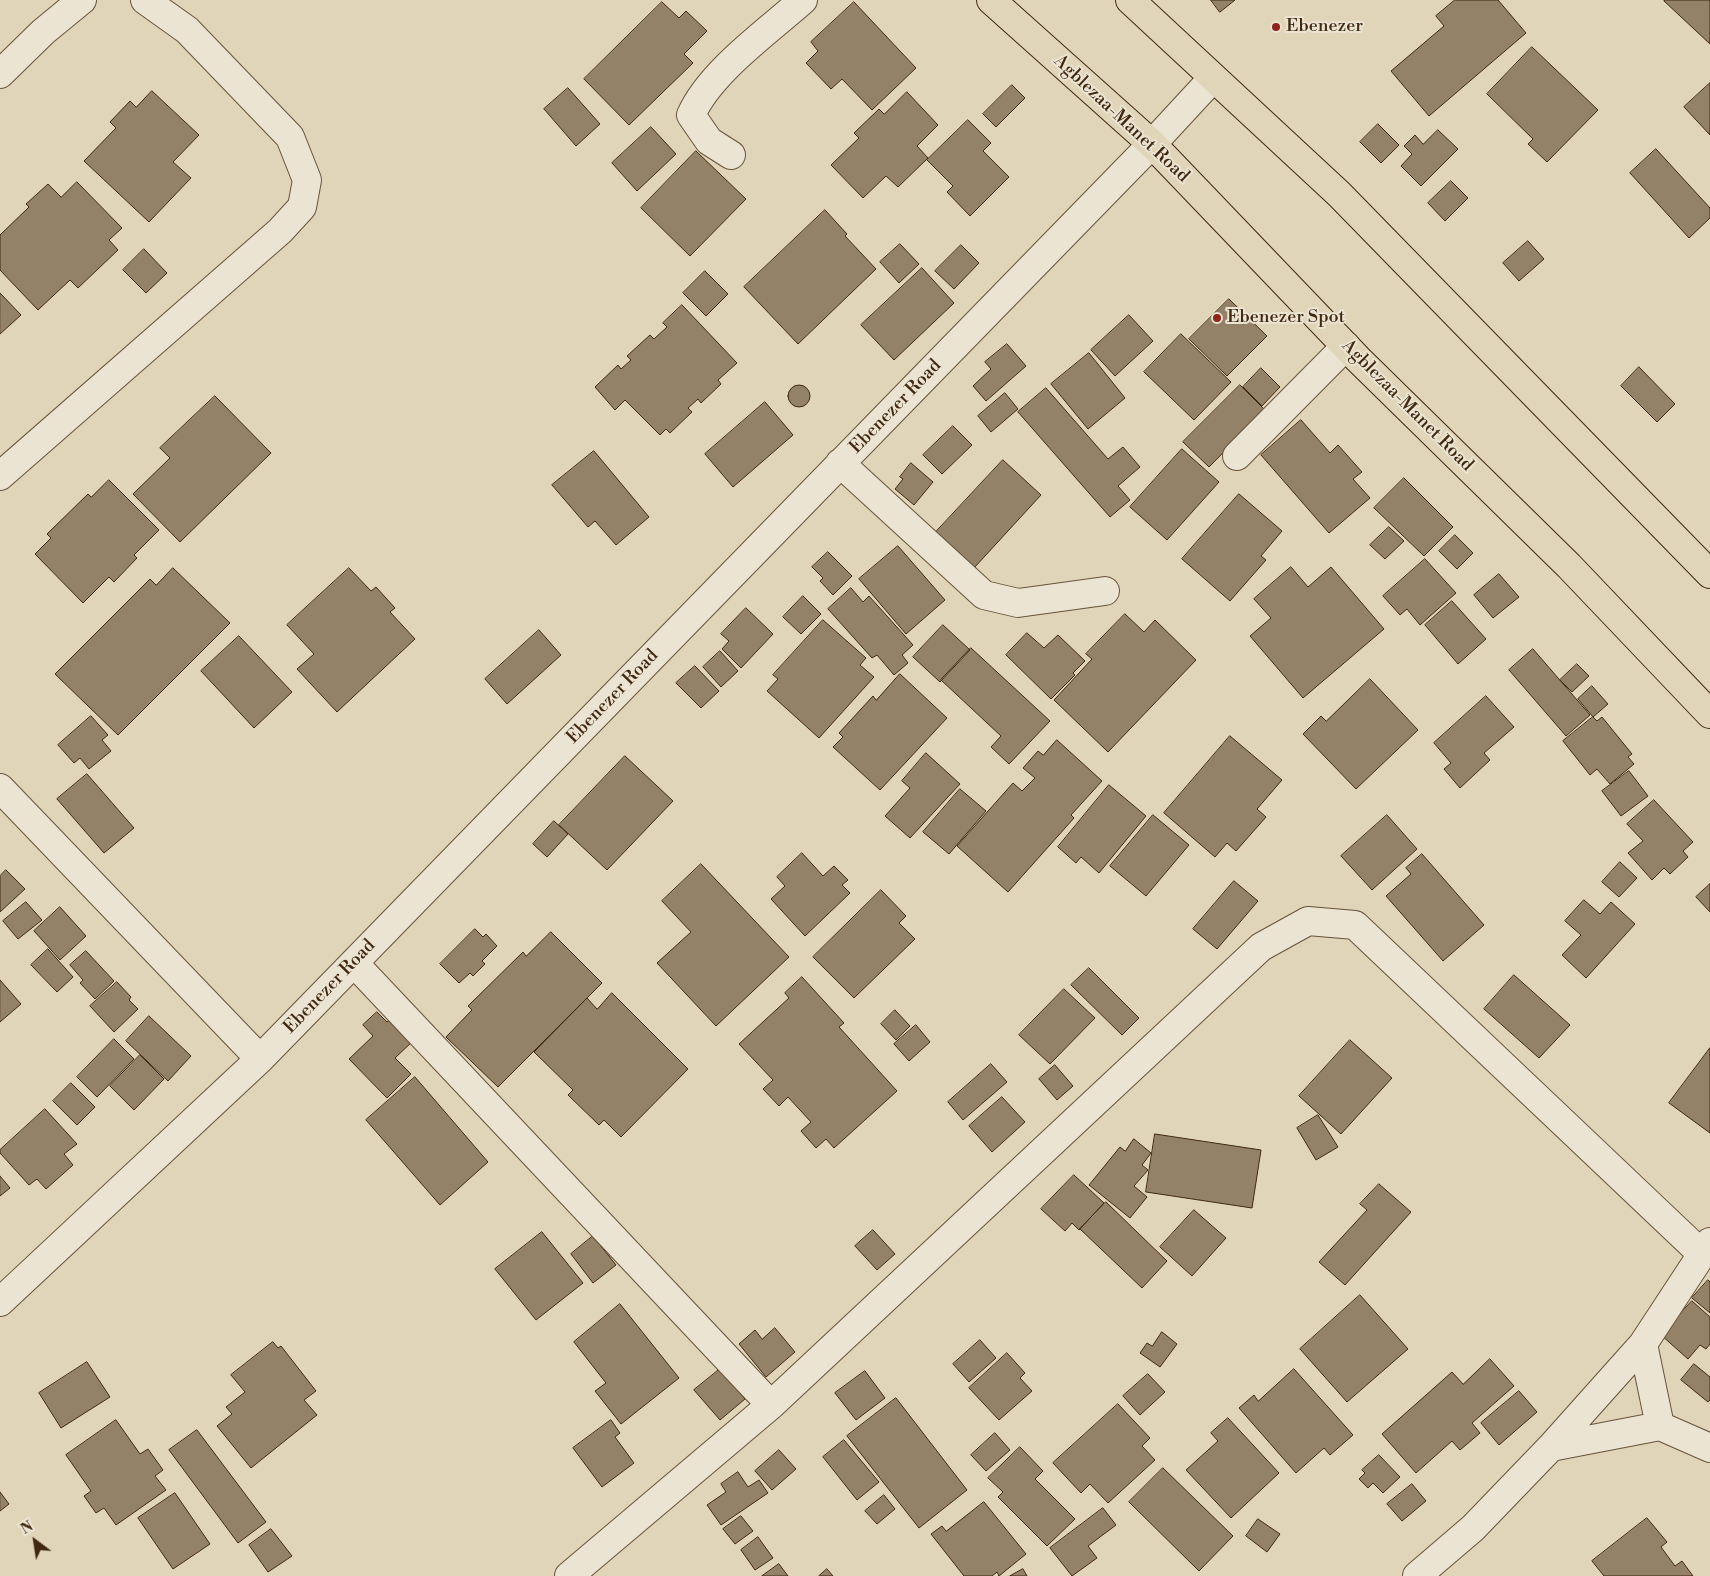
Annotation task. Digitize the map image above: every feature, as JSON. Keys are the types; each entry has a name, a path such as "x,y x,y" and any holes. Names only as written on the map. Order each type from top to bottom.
{"main road":[{"name":"Agblezaa-Manet Road","path":"991,0 1152,144 1346,346 1569,566 1710,714"},
{"path":"1130,0 1339,194 1710,574"}],"street":[{"path":"0,74 43,32 82,0"},
{"path":"0,476 280,231 302,207 307,180 290,137 187,30 145,0"},
{"path":"731,155 709,141 691,115 699,98 724,71 803,0"},
{"name":"Ebenezer Road","path":"0,1302 260,1059 1152,144 1213,78"},
{"path":"1237,456 1346,346"},
{"path":"840,463 984,596 1018,603 1105,591"},
{"path":"3,797 260,1059"},
{"path":"569,1576 770,1405 1261,947 1308,921 1355,925 1706,1248 1643,1344 1551,1447 1474,1528 1416,1576"},
{"path":"354,963 770,1405"},
{"path":"1643,1344 1660,1426"},
{"path":"1551,1447 1660,1426 1710,1448"}],"building":[{"path":"1211,0 1235,0 1220,12"},
{"path":"1455,0 1498,0 1526,33 1429,116 1391,71 1444,26 1436,16"},
{"path":"1710,0 1710,44 1664,1"},
{"path":"662,2 679,18 686,11 707,31 684,54 693,63 629,125 584,79"},
{"path":"854,2 916,68 872,110 842,79 831,89 806,63 818,51 811,42"},
{"path":"1532,47 1598,110 1547,162 1528,144 1533,139 1487,94"},
{"path":"1710,83 1710,135 1684,107"},
{"path":"1012,85 1025,98 996,127 983,114"},
{"path":"568,88 600,124 576,146 544,109"},
{"path":"152,91 199,135 173,162 191,178 149,222 84,161 116,128 110,122 130,101 136,107"},
{"path":"907,92 938,125 917,146 928,158 898,187 886,176 863,198 831,165 859,138 854,133 879,109 884,114"},
{"path":"968,120 991,143 983,151 1009,177 970,216 947,192 953,186 927,160"},
{"path":"1378,124 1399,145 1381,163 1360,142"},
{"path":"651,127 676,154 637,191 612,163"},
{"path":"1438,130 1458,149 1421,186 1401,166 1412,154 1404,146 1415,135 1423,144"},
{"path":"1656,149 1710,208 1710,218 1689,238 1630,173"},
{"path":"696,151 746,199 690,256 641,208"},
{"path":"1451,181 1468,198 1445,221 1428,203"},
{"path":"77,182 122,228 109,240 118,250 78,288 70,280 38,310 0,270 0,235 29,207 26,204 48,184 61,197"},
{"path":"825,210 847,234 845,236 876,269 798,344 744,287"},
{"path":"1528,241 1544,259 1519,281 1503,263"},
{"path":"900,244 919,264 899,283 880,262"},
{"path":"961,245 979,263 954,289 935,271"},
{"path":"144,249 167,273 146,293 123,270"},
{"path":"922,268 954,303 894,360 861,325"},
{"path":"705,271 728,294 706,316 683,293"},
{"path":"0,293 21,315 0,334"},
{"path":"1229,299 1267,336 1227,376 1189,339"},
{"path":"682,305 737,363 718,380 721,384 701,403 698,399 688,408 692,412 670,433 666,429 660,435 625,400 615,410 595,387 618,365 621,369 631,360 627,356 650,335 654,339 667,327 663,323"},
{"path":"1129,315 1153,341 1115,376 1091,350"},
{"path":"1181,334 1231,382 1194,420 1144,372"},
{"path":"1007,344 1026,366 986,401 973,386 991,369 985,362"},
{"path":"1089,353 1125,398 1088,429 1051,384"},
{"path":"1639,367 1675,404 1657,422 1621,386"},
{"path":"1261,368 1280,387 1262,406 1243,387"},
{"path":"799,385 807,388 810,396 807,404 799,407 791,404 788,396 791,388"},
{"path":"1240,385 1265,410 1209,467 1183,442"},
{"path":"1046,388 1108,459 1123,447 1140,467 1118,486 1130,500 1110,517 1018,412"},
{"path":"1005,393 1018,409 991,432 978,416"},
{"path":"215,396 271,453 180,542 133,494 170,458 160,448"},
{"path":"765,402 793,435 733,487 705,454"},
{"path":"1301,420 1330,453 1338,445 1362,472 1353,479 1370,498 1329,533 1261,455"},
{"path":"953,426 972,445 942,474 923,455"},
{"path":"1182,449 1219,482 1167,540 1130,507"},
{"path":"594,451 649,517 616,545 595,521 588,527 552,485"},
{"path":"1003,460 1041,495 974,568 935,533"},
{"path":"911,463 933,482 914,505 895,489 903,479 900,477"},
{"path":"1404,478 1453,527 1424,556 1374,508"},
{"path":"109,480 159,530 134,555 137,558 114,582 109,577 83,603 35,554 51,538 47,534 88,494 91,497"},
{"path":"1239,494 1282,531 1261,556 1266,560 1230,601 1182,559"},
{"path":"1389,527 1404,541 1385,559 1370,545"},
{"path":"1455,535 1473,553 1457,569 1439,551"},
{"path":"898,546 945,600 906,634 859,579"},
{"path":"828,552 852,576 833,595 820,581 823,578 812,567"},
{"path":"1425,559 1456,593 1420,625 1407,609 1400,615 1383,596"},
{"path":"1291,567 1308,587 1331,567 1384,629 1303,698 1250,636 1271,618 1254,599"},
{"path":"173,568 230,623 118,735 55,674 150,579 156,585"},
{"path":"349,568 371,591 376,587 395,608 390,612 415,639 337,712 297,669 314,654 287,625"},
{"path":"1499,574 1519,597 1493,618 1474,595"},
{"path":"851,588 863,602 869,596 913,645 902,655 908,663 894,675 877,655 872,658 828,609"},
{"path":"803,596 821,614 801,634 783,617"},
{"path":"1452,601 1486,639 1458,664 1425,625"},
{"path":"746,608 773,634 741,668 722,649 729,641 721,634"},
{"path":"1125,614 1144,632 1155,620 1196,660 1108,752 1054,700 1092,659 1086,654"},
{"path":"823,620 866,658 860,665 874,677 819,738 767,691 778,679 773,675"},
{"path":"943,625 970,650 940,682 913,657"},
{"path":"539,630 561,655 507,704 485,679"},
{"path":"1027,633 1044,648 1058,635 1085,661 1073,673 1075,675 1051,699 1006,655"},
{"path":"239,636 292,692 254,728 201,671"},
{"path":"971,648 1050,721 1009,764 991,747 1001,736 941,680"},
{"path":"1533,649 1590,715 1566,736 1509,670"},
{"path":"720,651 738,671 721,687 703,667"},
{"path":"1577,664 1589,676 1572,692 1560,680"},
{"path":"695,666 719,691 701,708 676,683"},
{"path":"900,674 947,718 880,790 833,747 843,737 839,733 873,696 876,700"},
{"path":"1370,679 1418,730 1356,789 1303,734 1321,716 1326,721"},
{"path":"1592,686 1608,704 1593,717 1578,699"},
{"path":"1486,696 1514,727 1484,753 1490,760 1460,788 1444,769 1451,763 1434,743"},
{"path":"91,716 108,735 102,740 111,751 89,769 80,758 74,763 58,745"},
{"path":"1593,717 1597,721 1602,717 1632,754 1628,757 1634,764 1610,784 1597,769 1590,775 1563,741"},
{"path":"1230,736 1282,780 1257,809 1266,817 1236,851 1227,843 1215,857 1164,813"},
{"path":"1057,740 1102,781 1071,815 1074,818 1008,892 957,846 1013,783 1022,791 1035,778 1023,768 1038,751 1043,755"},
{"path":"926,753 960,784 910,838 885,816 910,788 902,781"},
{"path":"625,756 673,801 607,870 559,825"},
{"path":"1629,771 1648,796 1621,816 1602,791"},
{"path":"87,774 134,828 104,853 57,799"},
{"path":"1109,785 1146,816 1099,873 1081,857 1076,863 1058,847"},
{"path":"960,789 986,811 949,854 923,832"},
{"path":"1654,800 1693,842 1683,851 1688,857 1670,874 1664,868 1652,880 1628,853 1643,841 1627,824"},
{"path":"1153,815 1189,845 1146,896 1110,866"},
{"path":"1387,815 1417,849 1372,890 1341,856"},
{"path":"554,821 568,834 547,857 533,844"},
{"path":"802,853 823,876 834,866 848,880 842,885 850,893 805,936 771,899 785,886 777,877"},
{"path":"1422,854 1484,925 1443,961 1386,896 1411,874 1406,868"},
{"path":"1620,862 1637,878 1619,897 1602,882"},
{"path":"701,864 789,957 716,1026 657,963 691,932 662,901"},
{"path":"6,870 25,889 0,912 0,876"},
{"path":"1234,881 1258,901 1217,949 1193,929"},
{"path":"1710,884 1710,912 1696,897"},
{"path":"881,890 906,916 899,923 915,939 854,998 813,957"},
{"path":"1584,900 1600,914 1611,902 1635,924 1586,978 1562,955 1581,935 1565,921"},
{"path":"26,902 42,920 18,939 3,921"},
{"path":"60,907 86,936 60,960 34,931"},
{"path":"475,929 483,937 486,934 497,946 482,961 485,964 473,976 470,973 459,983 440,964"},
{"path":"551,932 602,983 498,1087 446,1037 472,1010 468,1006 523,952 526,956"},
{"path":"48,949 73,977 57,992 31,965"},
{"path":"86,951 114,981 95,999 80,983 83,980 70,965"},
{"path":"1089,968 1139,1018 1122,1035 1071,985"},
{"path":"1514,975 1570,1025 1539,1058 1484,1009"},
{"path":"802,977 844,1023 839,1027 897,1091 834,1148 826,1139 816,1148 801,1131 811,1122 788,1097 779,1106 763,1089 773,1080 739,1044 789,998 785,993"},
{"path":"0,980 21,1004 0,1022"},
{"path":"117,982 131,997 129,1000 138,1009 114,1032 90,1006"},
{"path":"1064,989 1095,1018 1050,1064 1019,1035"},
{"path":"612,993 688,1069 621,1137 604,1120 599,1125 568,1095 573,1090 534,1052 587,998 597,1009"},
{"path":"895,1010 910,1026 896,1040 881,1024"},
{"path":"377,1012 387,1022 391,1019 413,1041 395,1058 411,1074 387,1098 349,1059 373,1036 363,1025"},
{"path":"149,1016 191,1056 168,1081 126,1041"},
{"path":"916,1025 930,1042 909,1061 894,1044"},
{"path":"114,1039 134,1059 97,1097 77,1077"},
{"path":"1350,1040 1392,1078 1341,1134 1299,1096"},
{"path":"1710,1048 1710,1133 1669,1103"},
{"path":"140,1055 164,1079 134,1110 110,1086"},
{"path":"991,1064 1007,1082 963,1120 948,1102"},
{"path":"1055,1065 1073,1086 1057,1100 1039,1079"},
{"path":"415,1077 488,1162 440,1205 366,1120"},
{"path":"71,1083 95,1107 77,1125 53,1101"},
{"path":"1002,1097 1025,1122 992,1152 969,1126"},
{"path":"45,1109 77,1144 64,1154 73,1165 46,1189 37,1179 29,1185 0,1153 0,1150"},
{"path":"1318,1115 1338,1147 1316,1160 1297,1128"},
{"path":"1155,1134 1261,1150 1252,1208 1146,1192"},
{"path":"1134,1139 1151,1153 1142,1165 1148,1170 1134,1186 1147,1197 1130,1218 1089,1185 1120,1147 1125,1151"},
{"path":"1074,1175 1104,1203 1079,1230 1072,1223 1065,1231 1041,1209"},
{"path":"0,1176 10,1188 0,1196"},
{"path":"1379,1184 1411,1212 1345,1285 1319,1262 1367,1210 1360,1204"},
{"path":"1106,1202 1167,1261 1142,1288 1080,1229"},
{"path":"1194,1210 1226,1238 1192,1276 1160,1247"},
{"path":"873,1230 895,1254 877,1270 855,1246"},
{"path":"542,1232 583,1283 536,1320 495,1269"},
{"path":"593,1236 616,1265 593,1283 571,1254"},
{"path":"1708,1280 1710,1282 1710,1313 1692,1298"},
{"path":"1360,1295 1408,1349 1347,1402 1300,1349"},
{"path":"1692,1301 1710,1317 1710,1344 1706,1349 1700,1345 1688,1359 1661,1335"},
{"path":"620,1304 679,1378 621,1424 595,1391 606,1383 574,1342"},
{"path":"775,1328 795,1352 766,1377 739,1344 755,1330 762,1339"},
{"path":"1162,1332 1177,1344 1160,1367 1140,1353 1147,1343 1152,1346"},
{"path":"980,1340 996,1358 969,1382 953,1364"},
{"path":"273,1342 278,1348 281,1346 316,1391 304,1400 317,1415 251,1468 217,1426 232,1414 226,1407 245,1392 231,1375"},
{"path":"1007,1353 1025,1373 1020,1378 1032,1391 999,1420 969,1388"},
{"path":"1490,1359 1514,1386 1472,1423 1480,1433 1460,1450 1452,1441 1416,1473 1382,1434 1452,1372 1463,1384"},
{"path":"87,1362 110,1397 61,1428 39,1393"},
{"path":"1694,1364 1710,1377 1710,1400 1708,1402 1681,1380"},
{"path":"720,1369 745,1399 720,1420 694,1390"},
{"path":"1294,1369 1353,1435 1330,1455 1324,1448 1296,1473 1239,1408 1254,1395 1258,1401"},
{"path":"865,1371 885,1398 856,1420 835,1393"},
{"path":"1148,1374 1165,1392 1140,1415 1123,1396"},
{"path":"1519,1391 1537,1412 1499,1445 1481,1423"},
{"path":"896,1398 967,1490 919,1528 847,1436"},
{"path":"1118,1404 1150,1438 1142,1446 1155,1460 1108,1503 1090,1484 1081,1493 1053,1463"},
{"path":"1228,1418 1279,1473 1231,1518 1186,1470 1218,1441 1211,1433"},
{"path":"116,1420 140,1454 148,1449 163,1470 155,1476 166,1490 116,1525 104,1508 96,1513 84,1496 91,1491 66,1455"},
{"path":"611,1420 620,1433 615,1437 634,1463 602,1487 573,1448"},
{"path":"197,1430 266,1522 238,1543 169,1450"},
{"path":"995,1433 1010,1450 986,1471 971,1455"},
{"path":"844,1440 879,1482 857,1500 823,1457"},
{"path":"1020,1447 1043,1471 1035,1479 1075,1519 1047,1546 998,1497 1003,1492 988,1478"},
{"path":"779,1450 796,1469 772,1490 755,1471"},
{"path":"1379,1455 1400,1477 1383,1493 1373,1483 1368,1488 1359,1479 1365,1473 1362,1470"},
{"path":"1163,1468 1233,1536 1199,1571 1129,1502"},
{"path":"738,1472 748,1487 759,1480 768,1493 721,1525 707,1505 726,1492 721,1484"},
{"path":"1412,1484 1426,1501 1402,1521 1387,1504"},
{"path":"0,1492 9,1504 0,1511"},
{"path":"175,1493 210,1544 173,1569 138,1518"},
{"path":"884,1495 895,1509 877,1524 865,1511"},
{"path":"984,1502 1026,1554 999,1576 997,1572 992,1576 964,1576 931,1534 942,1526 946,1531"},
{"path":"1103,1508 1116,1525 1088,1546 1097,1558 1072,1576 1050,1548"},
{"path":"741,1516 753,1531 735,1544 723,1529"},
{"path":"1647,1518 1667,1542 1661,1547 1675,1566 1682,1561 1693,1576 1604,1576 1592,1561"},
{"path":"1258,1519 1280,1534 1267,1552 1246,1536"},
{"path":"271,1529 292,1556 268,1572 249,1545"},
{"path":"758,1537 773,1558 755,1570 741,1550"},
{"path":"779,1564 788,1576 762,1576"},
{"path":"827,1569 833,1576 819,1576"},
{"path":"1023,1569 1027,1576 1010,1576"}],"place":[{"name":"Ebenezer","path":"1276,27"},
{"name":"Ebenezer Spot","path":"1217,318"}]}
